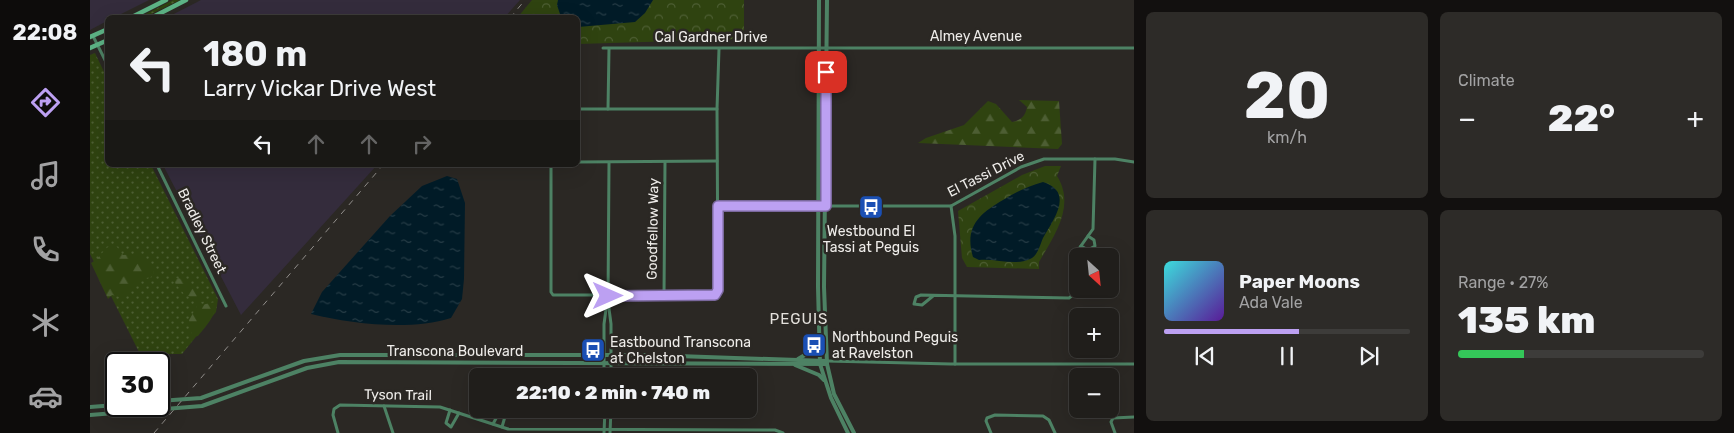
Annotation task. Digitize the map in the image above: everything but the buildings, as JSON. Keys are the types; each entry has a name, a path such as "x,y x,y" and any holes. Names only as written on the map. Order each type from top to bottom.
{"main road":[{"path":"136,15 166,0"},
{"path":"157,15 186,0"},
{"path":"92,37 105,30"},
{"path":"90,48 105,41"}],"street":[{"path":"819,0 818,330 820,362 825,382 848,433"},
{"path":"826,0 824,287 827,362 834,394 854,433"},
{"path":"92,37 105,60"},
{"name":"Almey Avenue","path":"819,47 1134,48"},
{"name":"Cal Gardner Drive","path":"603,48 719,49 819,47"},
{"path":"608,108 609,48"},
{"path":"551,167 551,292 556,296 715,295 718,290 717,109 719,49"},
{"path":"580,109 717,109"},
{"name":"El Tassi Drive","path":"718,206 951,206 1032,162 1057,158 1115,159 1134,162"},
{"path":"933,296 922,305 914,304 916,297 933,296 1069,298 1073,295 1073,257 1093,229 1095,160"},
{"path":"580,162 717,161"},
{"name":"Goodfellow Way","path":"664,296 665,162"},
{"path":"604,368 608,301 609,163"},
{"name":"Bradley Street","path":"158,167 226,306"},
{"path":"951,206 955,236 955,364"},
{"path":"1081,246 1088,250 1095,246 1094,240 1088,236"},
{"path":"608,301 612,368"},
{"path":"796,360 810,352 818,330"},
{"name":"Transcona Boulevard","path":"170,400 201,398 229,390 304,361 335,355 612,355 820,362"},
{"name":"Transcona Boulevard","path":"90,415 202,406 307,368 333,362 791,364 827,362"},
{"path":"827,362 1134,364"},
{"path":"791,364 820,375 825,382"},
{"name":"Tyson Trail","path":"338,433 333,415 334,409 340,405 440,407 502,427 728,431 775,430 783,433"},
{"path":"90,407 105,406"},
{"path":"384,406 393,433"},
{"path":"450,410 446,423 451,428 458,413"},
{"path":"991,433 986,421 987,418 995,415 1043,416 1049,420 1056,433"},
{"path":"1115,433 1111,422 1113,418 1134,417"},
{"path":"493,424 496,418"},
{"path":"502,427 505,418"},
{"path":"604,433 605,418"},
{"path":"610,433 611,418"}],"shaded area":[{"path":"90,0 149,0 119,15 105,15 105,22 90,30"},
{"path":"201,0 520,0 507,15 172,15"},
{"path":"164,167 375,167 241,315"}],"green space":[{"path":"173,0 180,0 149,15 144,15"},
{"path":"532,0 744,0 744,39 580,44 580,15 520,15"},
{"path":"95,53 105,74 105,167 152,167 218,299 216,312 182,354 139,352 90,254 90,55"},
{"path":"1019,100 1059,101 1062,144 1058,149 918,143 926,138 964,125 988,101 996,104 1012,122 1018,120 1024,116 1027,107"},
{"path":"1045,166 1061,166 1057,176 1062,187 1064,210 1051,242 1039,262 1039,269 967,267 962,258 958,211 1022,175"},
{"path":"108,247 117,247 123,255 140,254 154,272 153,277 139,279 125,298 112,295 108,299 91,263"},
{"path":"170,277 183,279 202,296 203,302 185,295"},
{"path":"215,302 210,320 198,336 192,337 189,320 197,306"}],"water":[{"path":"558,0 653,0 645,13 635,22 580,27 580,15 560,15 557,5"},
{"path":"447,176 457,179 465,203 462,299 451,318 418,324 381,325 344,321 311,314 322,292 390,216 422,186"},
{"path":"1043,182 1058,192 1060,199 1056,215 1034,256 1020,262 979,260 973,257 971,247 972,229 981,216 994,205 1013,194"}],"railway":[{"path":"512,15 525,0"},
{"path":"154,433 381,167"}],"place":[{"name":"Westbound El Tassi at Peguis","path":"871,207"},
{"name":"Northbound Peguis at Ravelston","path":"814,345"},
{"name":"Eastbound Transcona at Chelston","path":"593,350"}],"district":[{"name":"PEGUIS","path":"799,319"}],"route":[{"path":"608,296 715,295 718,290 718,206 826,206 826,72"}]}
